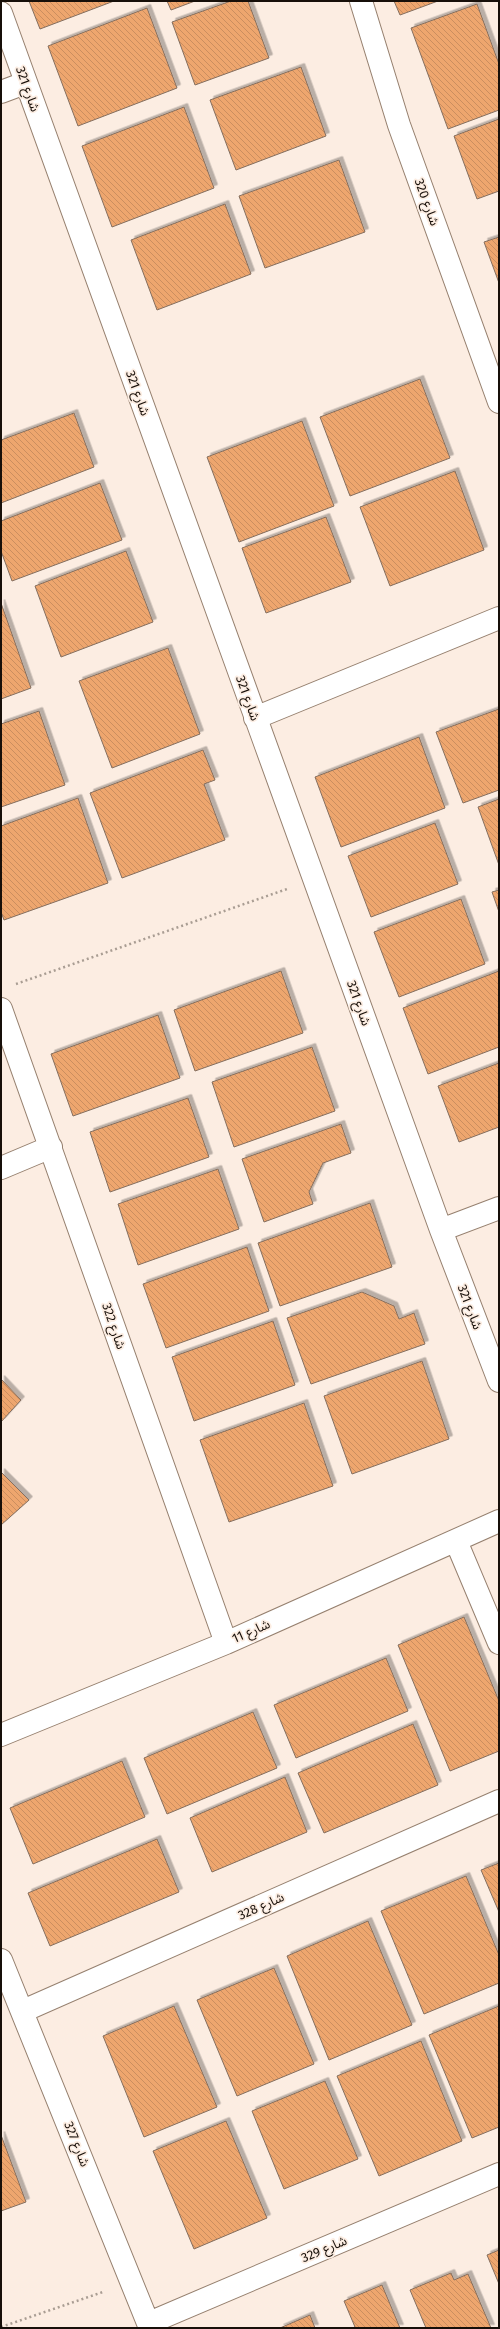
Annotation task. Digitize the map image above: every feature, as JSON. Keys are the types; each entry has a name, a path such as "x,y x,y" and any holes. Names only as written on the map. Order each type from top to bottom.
{"street":[{"name":"شارع 320","path":"361,1 399,125 499,402"},
{"name":"شارع 321","path":"1,14 441,1230 499,1381"},
{"path":"1,92 25,83"},
{"path":"255,718 499,618"},
{"name":"شارع 322","path":"1,1009 226,1643"},
{"path":"1,1168 51,1147"},
{"path":"441,1230 499,1208"},
{"name":"شارع 11","path":"1,1735 226,1643 499,1521"},
{"path":"456,1541 499,1643"},
{"name":"شارع 328","path":"23,2011 499,1802"},
{"name":"شارع 327","path":"1,1960 150,2326"},
{"name":"شارع 329","path":"150,2326 499,2174"}],"path":[{"path":"8,987 314,879"},
{"path":"1,2327 132,2282"}],"building":[{"path":"29,1 114,1 40,29"},
{"path":"167,1 195,1 171,10"},
{"path":"231,1 248,1 269,58 195,85 172,22"},
{"path":"394,1 438,1 400,15"},
{"path":"477,4 499,64 499,110 448,129 411,28"},
{"path":"147,8 177,88 78,126 48,46"},
{"path":"301,67 326,136 236,170 210,100"},
{"path":"184,107 214,188 112,227 82,146"},
{"path":"499,119 499,191 477,199 454,136"},
{"path":"339,160 365,232 265,268 239,196"},
{"path":"225,204 251,274 157,310 131,240"},
{"path":"499,237 499,283 484,242"},
{"path":"420,379 450,458 350,496 320,417"},
{"path":"74,413 94,467 1,503 1,440"},
{"path":"302,421 334,506 239,542 207,457"},
{"path":"455,471 484,550 390,586 360,507"},
{"path":"100,483 122,540 12,581 1,551 1,521"},
{"path":"326,517 351,582 266,613 242,548"},
{"path":"126,551 153,622 61,657 35,586"},
{"path":"1,603 31,688 1,699"},
{"path":"168,648 200,734 112,768 79,681"},
{"path":"499,709 499,790 463,803 436,732"},
{"path":"39,711 65,785 1,807 1,724"},
{"path":"419,737 445,808 341,847 315,777"},
{"path":"203,750 215,780 204,784 225,840 122,878 90,793"},
{"path":"78,798 108,883 4,920 1,912 1,826"},
{"path":"499,799 499,865 478,807"},
{"path":"435,823 458,884 371,917 348,856"},
{"path":"499,890 499,912 492,892"},
{"path":"461,899 485,964 399,997 374,932"},
{"path":"281,971 303,1033 195,1071 174,1010"},
{"path":"499,971 499,1047 428,1074 403,1008"},
{"path":"158,1015 180,1078 73,1116 51,1054"},
{"path":"312,1047 335,1111 234,1147 212,1082"},
{"path":"499,1063 499,1127 459,1142 438,1086"},
{"path":"188,1098 209,1157 110,1192 90,1132"},
{"path":"341,1124 351,1153 323,1163 309,1192 313,1204 264,1222 242,1159"},
{"path":"218,1169 239,1229 138,1265 118,1204"},
{"path":"370,1203 392,1267 280,1306 258,1243"},
{"path":"247,1247 269,1311 166,1348 143,1284"},
{"path":"362,1292 394,1306 399,1319 414,1313 425,1344 311,1384 287,1318"},
{"path":"273,1321 295,1385 194,1421 172,1357"},
{"path":"422,1361 449,1439 352,1474 324,1396"},
{"path":"1,1379 21,1400 1,1422"},
{"path":"304,1403 333,1486 229,1522 200,1440"},
{"path":"1,1472 29,1500 1,1525"},
{"path":"464,1617 499,1701 499,1751 450,1771 398,1645"},
{"path":"386,1658 408,1711 296,1758 274,1705"},
{"path":"253,1712 277,1768 167,1814 144,1758"},
{"path":"413,1724 438,1785 324,1833 298,1773"},
{"path":"122,1761 145,1817 33,1864 10,1808"},
{"path":"285,1777 307,1832 212,1872 190,1818"},
{"path":"157,1839 179,1892 50,1946 28,1893"},
{"path":"499,1863 499,1912 481,1870"},
{"path":"466,1876 499,1955 499,1983 424,2014 381,1911"},
{"path":"368,1921 412,2025 329,2060 287,1956"},
{"path":"274,1968 314,2064 237,2096 197,2000"},
{"path":"174,2006 217,2107 144,2137 103,2036"},
{"path":"499,2006 499,2127 472,2138 429,2035"},
{"path":"421,2041 462,2141 379,2176 337,2076"},
{"path":"325,2081 358,2159 284,2189 252,2111"},
{"path":"226,2121 267,2218 194,2249 153,2151"},
{"path":"1,2135 26,2202 1,2211"},
{"path":"499,2250 499,2284 487,2255"},
{"path":"451,2273 454,2280 468,2274 491,2328 426,2328 410,2290"},
{"path":"382,2285 400,2328 352,2328 355,2327 344,2301"},
{"path":"310,2315 315,2328 280,2328"}]}
